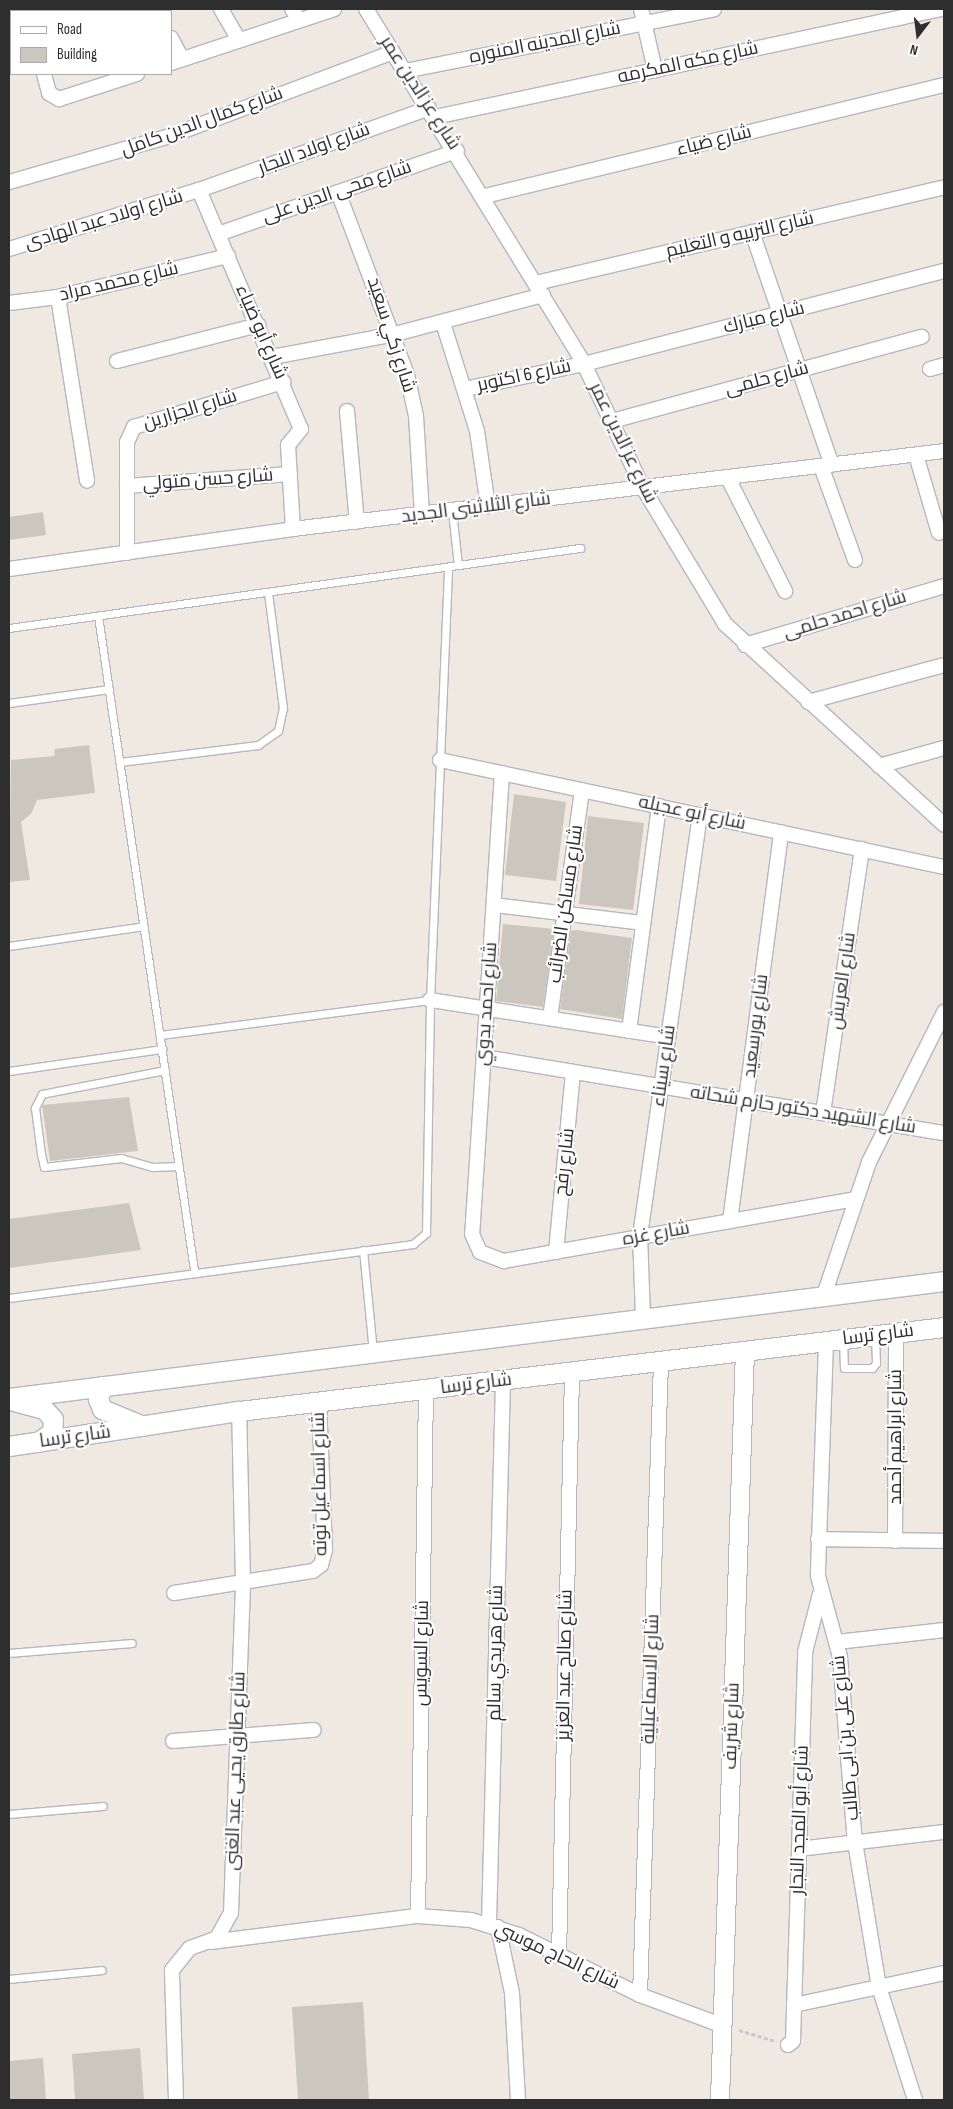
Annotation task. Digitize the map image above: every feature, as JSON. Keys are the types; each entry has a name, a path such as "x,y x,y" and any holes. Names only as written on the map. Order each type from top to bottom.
{"main road":[{"path":"9,1399 944,1281"},
{"name":"شارع ترسا","path":"9,1446 239,1411 661,1363 944,1327"},
{"path":"102,1386 98,1399 102,1409 145,1426"},
{"path":"9,1399 50,1413 52,1432 38,1442"}],"street":[{"path":"220,9 239,40"},
{"path":"172,42 177,61 239,40 296,14 334,9"},
{"name":"شارع عز الدين عمر","path":"366,9 485,196 584,364 643,488 716,612 745,645 944,824"},
{"path":"641,9 654,70"},
{"name":"شارع المدينه المنوره","path":"405,71 714,9"},
{"name":"شارع مكه المكرمه","path":"432,112 654,70 941,9"},
{"name":"شارع كمال الدين كامل","path":"9,182 170,136 393,52"},
{"path":"44,75 49,93 64,98 134,75"},
{"name":"شارع ضياء","path":"485,196 944,85"},
{"name":"شارع اولاد النجار","path":"198,190 432,112"},
{"name":"شارع محى الدين على","path":"218,234 457,151"},
{"name":"شارع التربيه و التعليم","path":"272,357 443,323 540,289 752,232 944,187"},
{"name":"شارع أبو ضياء","path":"198,190 283,382 301,429 288,445 290,474"},
{"name":"شارع اولاد عبد الهادى","path":"9,249 198,190"},
{"name":"شارع زكي سعيد","path":"338,192 395,334 416,416 422,514"},
{"path":"752,232 799,370 855,560"},
{"name":"شارع محمد مراد","path":"9,303 58,297 228,256"},
{"name":"شارع مبارك","path":"584,364 944,271"},
{"path":"58,297 87,481"},
{"path":"443,323 478,431 488,506"},
{"path":"117,361 258,325"},
{"name":"شارع حلمى","path":"612,420 922,337"},
{"name":"شارع 6 اكتوبر","path":"465,389 584,364"},
{"path":"930,369 944,365"},
{"name":"شارع الجزارين","path":"127,553 127,442 138,424 283,382"},
{"path":"347,411 357,522"},
{"name":"شارع الثلاثينى الجديد","path":"9,569 293,530 944,451"},
{"path":"916,455 939,533"},
{"path":"290,474 293,530"},
{"name":"شارع حسن متولي","path":"127,486 290,474"},
{"path":"728,478 785,590"},
{"name":"شارع احمد حلمى","path":"745,645 944,586"},
{"path":"808,702 944,664"},
{"path":"879,766 944,748"},
{"name":"شارع أبو عجيله","path":"440,760 944,867"},
{"name":"شارع احمد بدوي","path":"472,1234 502,773"},
{"name":"شارع مساكن الضرائب","path":"550,1018 582,790"},
{"path":"629,1031 659,806"},
{"name":"شارع سيناء","path":"643,1318 640,1236 700,815"},
{"name":"شارع بورسعيد","path":"730,1221 781,832"},
{"name":"شارع العريش","path":"824,1113 862,850"},
{"path":"494,905 644,923"},
{"path":"430,1000 668,1037"},
{"path":"824,1295 854,1199 887,1124 944,1012"},
{"name":"شارع الشهيد دكتور حازم شحاته","path":"484,1057 944,1133"},
{"name":"شارع رفح","path":"556,1252 573,1072"},
{"name":"شارع غزه","path":"472,1234 480,1252 498,1260 556,1252 854,1199"},
{"name":"شارع ابراهيم أحمد","path":"895,1540 896,1333"},
{"name":"شارع على بن ابى طالب","path":"834,1341 818,1539 820,1594 836,1642 855,1842 879,1987 915,2100"},
{"name":"شارع شريف","path":"720,2100 744,1352"},
{"name":"شارع الاسماعيلية","path":"640,1995 661,1363"},
{"name":"شارع صالح عبد العزيز","path":"559,1956 572,1373"},
{"name":"شارع هريدي سالم","path":"503,1381 493,1926 512,1993 518,2100"},
{"name":"شارع السويس","path":"418,1916 426,1390"},
{"name":"شارع اسماعيل توته","path":"174,1593 313,1571 323,1560 319,1402"},
{"name":"شارع طارق يحيى عبد الغنى","path":"176,2100 169,1979 183,1954 209,1942 224,1930 231,1913 243,1582 239,1411"},
{"path":"818,1539 944,1542"},
{"name":"شارع أبو المجد النجار","path":"788,2045 793,2040 805,1652 820,1594"},
{"path":"836,1642 944,1630"},
{"path":"173,1741 314,1730"},
{"path":"799,1849 944,1832"},
{"name":"شارع الحاج موسي","path":"209,1942 418,1916 493,1926 640,1995 721,2025"},
{"path":"794,2005 944,1973"}],"lane":[{"path":"452,511 458,565"},
{"path":"9,628 580,548"},
{"path":"9,1298 194,1270 413,1244 426,1233 430,1000 448,567"},
{"path":"120,762 258,744 278,731 283,708 268,592"},
{"path":"98,616 194,1270"},
{"path":"9,704 109,689"},
{"path":"9,946 144,926"},
{"path":"160,1035 430,1000"},
{"path":"9,1071 162,1049"},
{"path":"165,1070 42,1094 35,1108 41,1154 44,1167 121,1158 153,1167 179,1166"},
{"path":"363,1250 373,1352"},
{"path":"834,1341 844,1368 872,1368 876,1362 875,1336"},
{"path":"9,1653 132,1643"},
{"path":"9,1814 103,1806"},
{"path":"9,1980 102,1970"}],"path":[{"path":"721,2025 788,2045"}],"building":[{"path":"43,512 46,535 9,540 9,517"},
{"path":"89,745 95,793 37,800 31,814 21,822 30,880 9,882 11,760 54,756 55,749"},
{"path":"514,794 566,802 556,881 505,875"},
{"path":"588,816 644,823 633,910 579,904"},
{"path":"503,924 554,929 543,1007 496,1001"},
{"path":"576,930 632,938 622,1019 560,1009 571,931"},
{"path":"129,1097 138,1151 50,1161 42,1105"},
{"path":"129,1203 141,1250 9,1268 9,1219"},
{"path":"363,2002 369,2100 298,2100 292,2007"},
{"path":"140,2048 144,2100 75,2100 72,2054"},
{"path":"43,2058 46,2100 9,2100 9,2061"}]}
